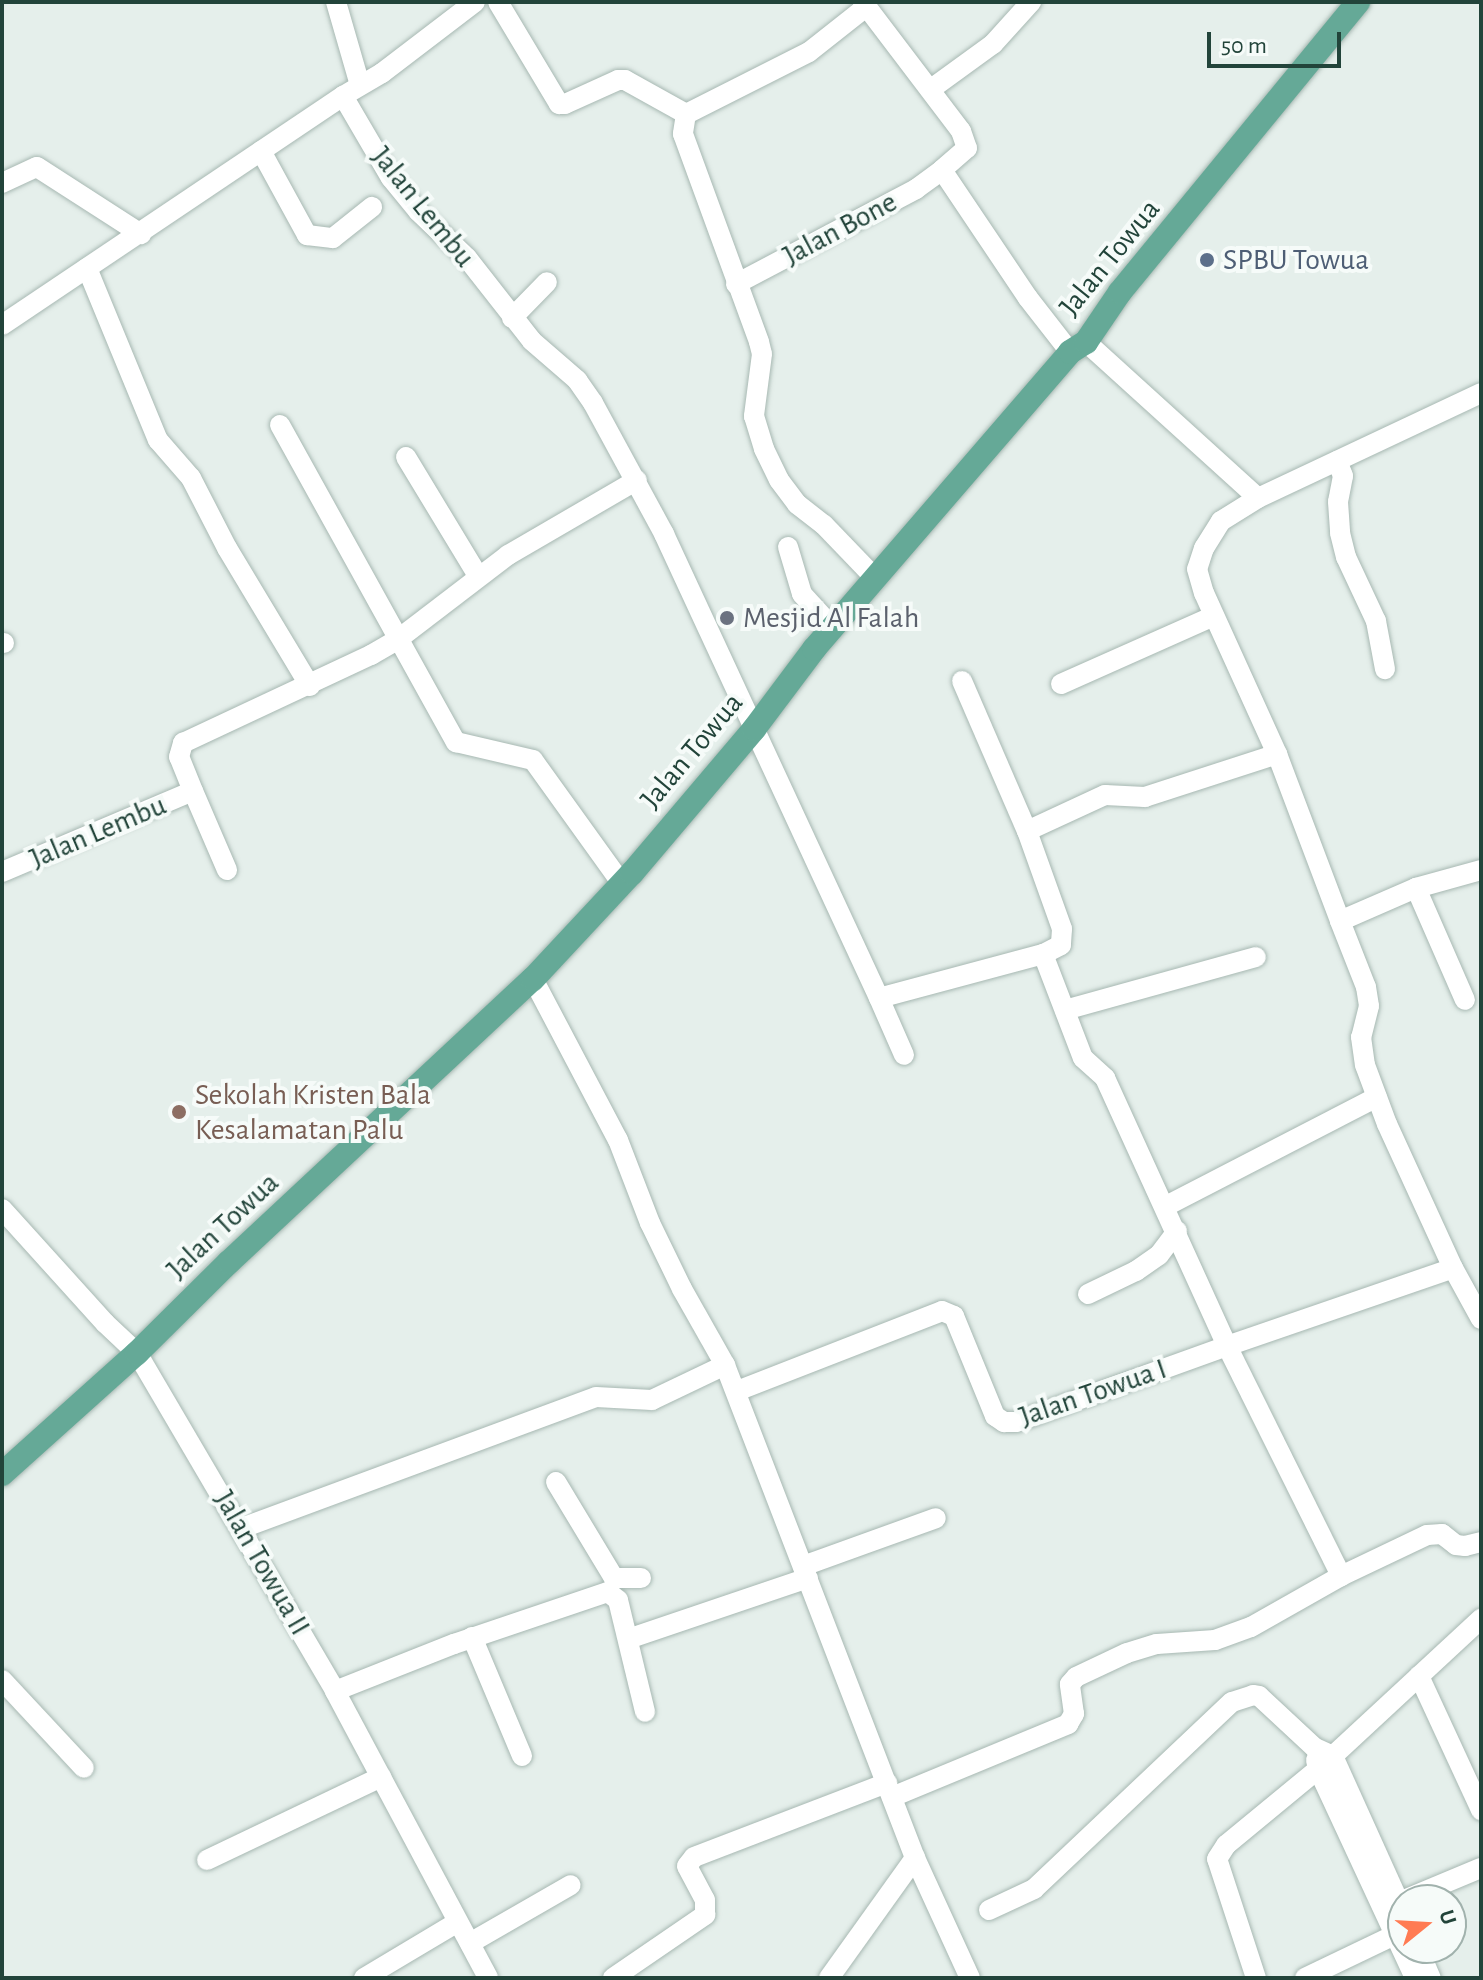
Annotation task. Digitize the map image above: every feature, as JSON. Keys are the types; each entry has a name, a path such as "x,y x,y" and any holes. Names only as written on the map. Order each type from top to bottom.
{"main road":[{"name":"Jalan Towua","path":"2,1474 137,1353 229,1262 533,979 622,884 754,729 833,628 1078,347 1358,2"}],"street":[{"name":"Jalan Lembu","path":"336,2 351,91 391,178 418,211 467,258 532,341 577,380 637,480 904,1055"},
{"path":"2,325 382,73 475,2"},
{"path":"498,2 559,104 618,80 686,114"},
{"path":"931,89 993,44 1031,2"},
{"path":"686,114 809,52 864,5"},
{"name":"Jalan Bone","path":"736,284 903,196 942,170 967,148 967,143 931,89 864,5"},
{"path":"686,114 686,146 762,354 754,416 764,449 779,480 797,504 824,525 876,579"},
{"path":"261,151 307,235 333,238 372,207"},
{"path":"2,183 37,167 141,234"},
{"path":"942,170 1028,298 1078,347 1258,498"},
{"path":"87,268 158,440 191,478 227,548 310,686"},
{"path":"512,318 547,282"},
{"path":"1481,393 1258,498 1221,521 1204,548 1197,569 1214,616 1277,754 1366,987 1369,1006 1361,1050 1377,1097 1453,1268 1481,1319"},
{"path":"280,425 456,742 533,760 622,884"},
{"path":"406,457 478,576"},
{"path":"1337,461 1343,476 1338,502 1340,533 1346,557 1376,621 1385,669"},
{"name":"Jalan Lembu","path":"2,872 193,791 179,757 183,743 310,686 397,640 478,576 637,480"},
{"path":"788,547 802,594 833,628"},
{"path":"1061,684 1214,616"},
{"path":"879,998 1043,954 1061,945 1063,938 1027,831 962,681"},
{"path":"1027,831 1105,795 1145,797 1277,754"},
{"path":"193,791 227,870"},
{"path":"1340,921 1416,888 1481,870"},
{"path":"1416,888 1465,1000"},
{"path":"1043,954 1083,1058 1105,1078 1166,1206 1227,1346 1341,1576"},
{"path":"1065,1010 1256,957"},
{"path":"533,979 618,1140 645,1211 682,1289 737,1391 915,1858 970,1978"},
{"path":"1166,1206 1377,1097"},
{"name":"Jalan Towua II","path":"2,1209 105,1323 137,1353 335,1691 488,1978"},
{"path":"1088,1294 1136,1271 1159,1255 1177,1231"},
{"path":"1227,1346 1453,1268"},
{"name":"Jalan Towua I","path":"737,1391 942,1311 954,1316 995,1416 1004,1422 1016,1422 1227,1346"},
{"path":"242,1528 596,1397 652,1400 725,1365"},
{"path":"556,1482 617,1587 645,1712"},
{"path":"628,1639 936,1518"},
{"path":"613,1978 705,1915 705,1900 687,1866 694,1857 890,1790 1068,1724 1074,1714 1070,1684 1083,1673 1141,1647 1215,1640 1233,1634 1282,1612 1341,1576 1435,1532 1456,1545 1481,1542"},
{"path":"335,1691 472,1637 641,1578"},
{"path":"1256,1978 1217,1859 1226,1845 1481,1619"},
{"path":"472,1637 522,1756"},
{"path":"1419,1676 1481,1810"},
{"path":"2,1680 84,1768"},
{"path":"989,1910 1034,1889 1239,1698 1259,1696 1322,1758 1388,1884"},
{"path":"207,1860 381,1777"},
{"path":"829,1978 915,1858"},
{"path":"1446,1884 1481,1868"},
{"path":"470,1943 571,1885"},
{"path":"364,1978 458,1922"},
{"path":"1305,1978 1387,1939"}],"place":[{"name":"SPBU Towua","path":"1207,260"},
{"name":"Mesjid Al Falah","path":"727,618"},
{"name":"Sekolah Kristen Bala Kesalamatan Palu","path":"179,1112"}]}
